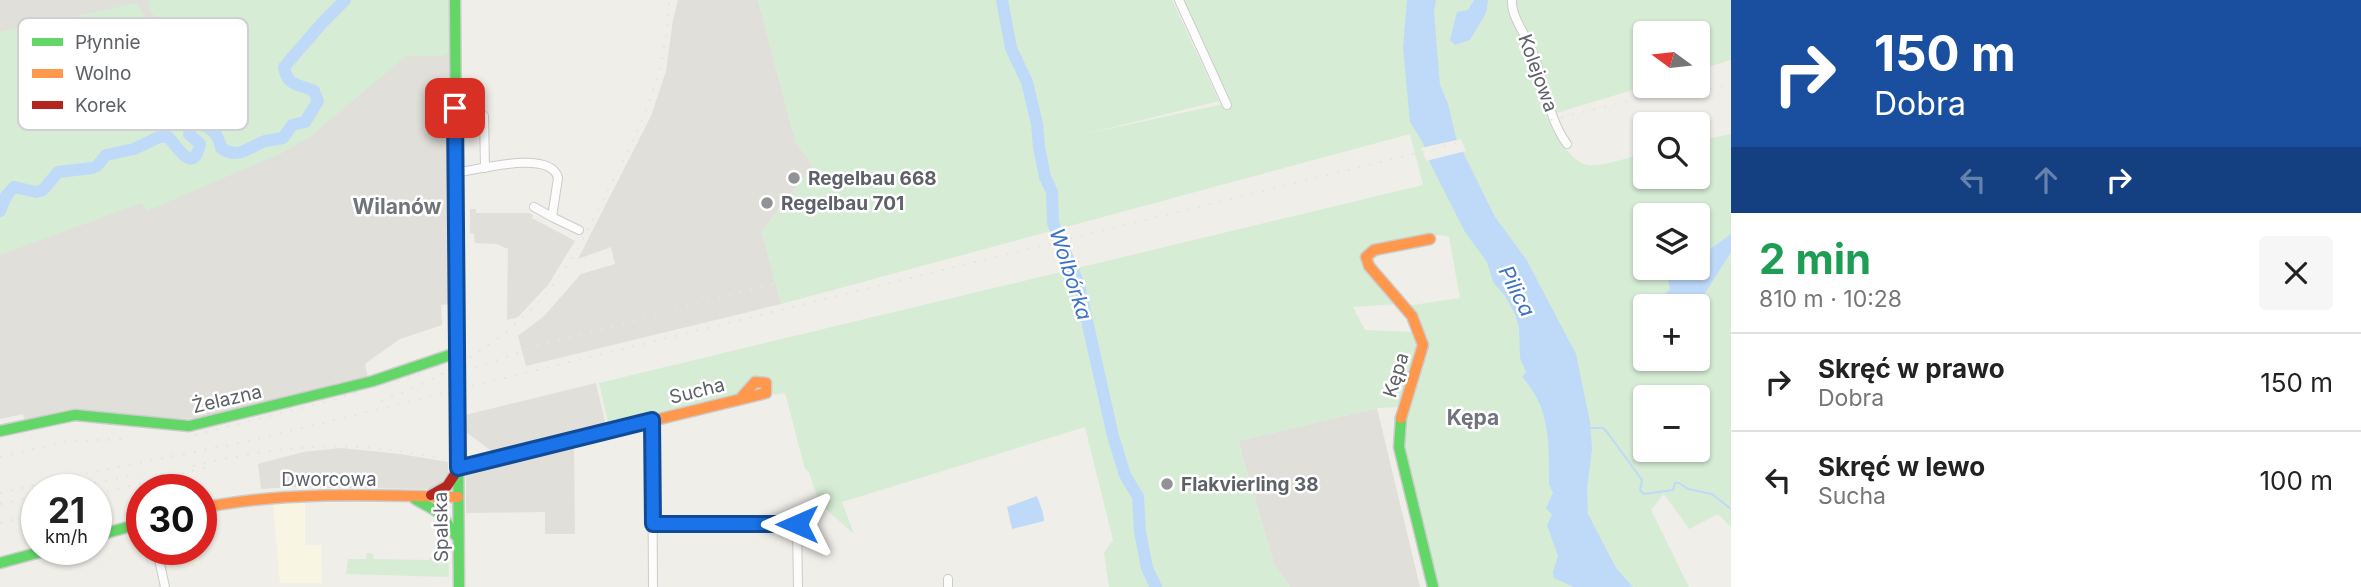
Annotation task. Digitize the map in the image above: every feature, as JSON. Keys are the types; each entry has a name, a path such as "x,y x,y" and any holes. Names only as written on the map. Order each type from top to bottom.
{"street":[{"name":"Spalska","path":"455,0 459,587"},
{"path":"1179,0 1227,105"},
{"name":"Kolejowa","path":"1512,0 1514,13 1538,65 1544,93 1559,134 1567,144"},
{"path":"484,116 485,168"},
{"path":"455,173 514,163 550,166 558,178 552,217"},
{"path":"534,207 579,230"},
{"name":"Kępa","path":"1430,239 1374,250 1366,257 1369,266 1412,316 1423,345 1399,424 1399,447 1433,587"},
{"name":"Żelazna","path":"0,430 75,415 189,426 373,382 456,353"},
{"name":"Sucha","path":"458,468 740,399"},
{"path":"652,420 653,587"},
{"path":"424,497 444,488 458,468"},
{"name":"Dworcowa","path":"217,505 265,497 299,495 458,498"},
{"path":"405,496 429,505 438,512 451,526 459,544"},
{"path":"653,524 797,524 798,587"},
{"path":"0,563 21,557"},
{"path":"160,565 165,587"}],"shaded area":[{"path":"0,0 449,0 449,304 441,305 442,325 400,339 370,360 365,364 368,378 341,384 339,382 330,387 204,418 123,416 25,422 23,414 0,419"},
{"path":"678,0 758,0 796,143 813,165 762,232 781,304 526,366 518,336 544,316 581,274 615,264 611,247 578,259 651,116 666,71"},
{"path":"470,209 476,209 476,213 529,213 533,215 532,218 575,241 548,285 518,317 507,320 508,249 497,244 475,243 474,234 470,233"},
{"path":"596,383 606,426 514,450 508,448 493,452 466,432 465,415"},
{"path":"1377,408 1420,587 1290,587 1274,564 1238,441"},
{"path":"574,445 575,534 545,534 545,512 466,513 466,472"},
{"path":"341,448 448,462 448,476 443,483 429,489 261,489 258,464 303,452"},
{"path":"305,501 305,545 321,545 322,583 280,583 273,504"},
{"path":"167,565 191,565 168,570"}],"green space":[{"path":"150,0 449,0 449,53 443,56 406,56 311,136 284,152 147,211 142,203 0,255 0,32 18,28 18,130 248,130 248,18 155,18 149,8"},
{"path":"758,0 1172,0 1219,101 1085,134 1228,103 1183,0 1731,0 1731,60 1710,66 1710,21 1633,21 1633,90 1546,116 1572,156 1584,164 1597,165 1633,156 1633,189 1710,189 1710,138 1731,134 1731,527 1718,514 1689,529 1664,494 1651,510 1689,587 1438,587 1405,453 1404,425 1406,408 1425,350 1424,336 1418,322 1406,306 1460,298 1449,237 1440,235 1406,240 1363,256 1397,304 1353,307 1365,330 1415,332 1419,344 1401,407 1377,408 1238,441 1274,564 1290,587 1109,587 1104,553 1113,540 1085,427 842,502 854,534 819,503 809,472 805,469 785,393 774,395 771,387 609,426 599,383 1423,185 1410,134 781,304 762,232 813,165 796,143"},
{"path":"137,3 146,18 66,18"},
{"path":"367,553 373,554 374,559 429,560 434,554 448,556 449,577 346,574 348,559 366,559"}],"water":[{"name":"Pilica","path":"1407,0 1436,0 1434,12 1440,85 1448,104 1456,138 1495,217 1526,259 1576,354 1590,422 1592,449 1587,489 1588,514 1616,568 1633,587 1574,587 1554,578 1558,556 1547,525 1552,515 1546,508 1553,493 1549,484 1548,441 1543,414 1522,377 1526,372 1520,358 1519,328 1515,314 1493,282 1487,262 1465,232 1430,163 1423,143 1410,122 1403,48"},
{"path":"1474,0 1488,0 1486,13 1470,40 1455,45 1450,40 1457,12 1468,10"},
{"path":"1731,234 1731,252 1705,294 1666,294 1670,289 1668,280 1710,280 1710,249"},
{"path":"1037,496 1044,521 1012,529 1007,507"}],"pier":[{"path":"1461,139 1466,151 1426,161 1421,148"}],"waterway":[{"path":"210,130 221,148 238,153 265,141 283,138 292,125 305,122 318,101 314,91 291,82 284,67 345,0"},
{"name":"Wolbórka","path":"1002,0 1011,48 1027,82 1037,124 1045,177 1052,192 1053,223 1079,285 1113,436 1125,475 1138,497 1140,532 1147,568 1156,587"},
{"path":"0,211 6,196 14,187 36,192 43,190 58,172 92,168 106,155 134,149 159,137 168,137 184,156 193,158 200,144 189,134 190,130"},
{"path":"1591,428 1603,428 1607,432 1642,480 1640,490 1644,494 1673,490 1675,483 1679,483 1688,489 1712,494 1731,509"}],"railway":[{"path":"381,401 432,379 481,351 525,315 561,274 590,226 645,112 664,48 669,0"},
{"path":"1710,89 1731,84"},
{"path":"0,493 249,441 1640,98"},
{"path":"831,291 919,249"},
{"path":"454,375 540,345 773,284"},
{"path":"195,435 421,374"},
{"path":"0,457 69,441 130,439"},
{"path":"193,466 254,453 337,446 380,449 444,459"},
{"path":"112,490 205,468"},
{"path":"112,479 126,477"},
{"path":"0,504 21,499"},
{"path":"0,523 21,518"}],"traffic: fast":[{"path":"455,0 459,587"},
{"path":"0,431 75,415 189,426 373,381 456,353"},
{"path":"1401,418 1399,447 1433,587"},
{"path":"415,499 440,513 456,536"},
{"path":"112,531 126,528"},
{"path":"0,563 21,557"}],"traffic: slow":[{"path":"1401,418 1423,345 1412,316 1369,266 1366,257 1374,250 1430,239"},
{"path":"458,468 766,393 766,383 755,382 740,399"},
{"path":"217,506 297,497 458,497"}],"traffic: jam":[{"path":"431,495 447,486 457,471"}],"place":[{"name":"Regelbau 668","path":"794,178"},
{"name":"Regelbau 701","path":"767,203"},
{"name":"Flakvierling 38","path":"1167,484"}],"district":[{"name":"Wilanów","path":"397,206"},
{"name":"Kępa","path":"1473,417"}],"route":[{"path":"455,108 458,468 652,420 653,524 797,524"}]}
